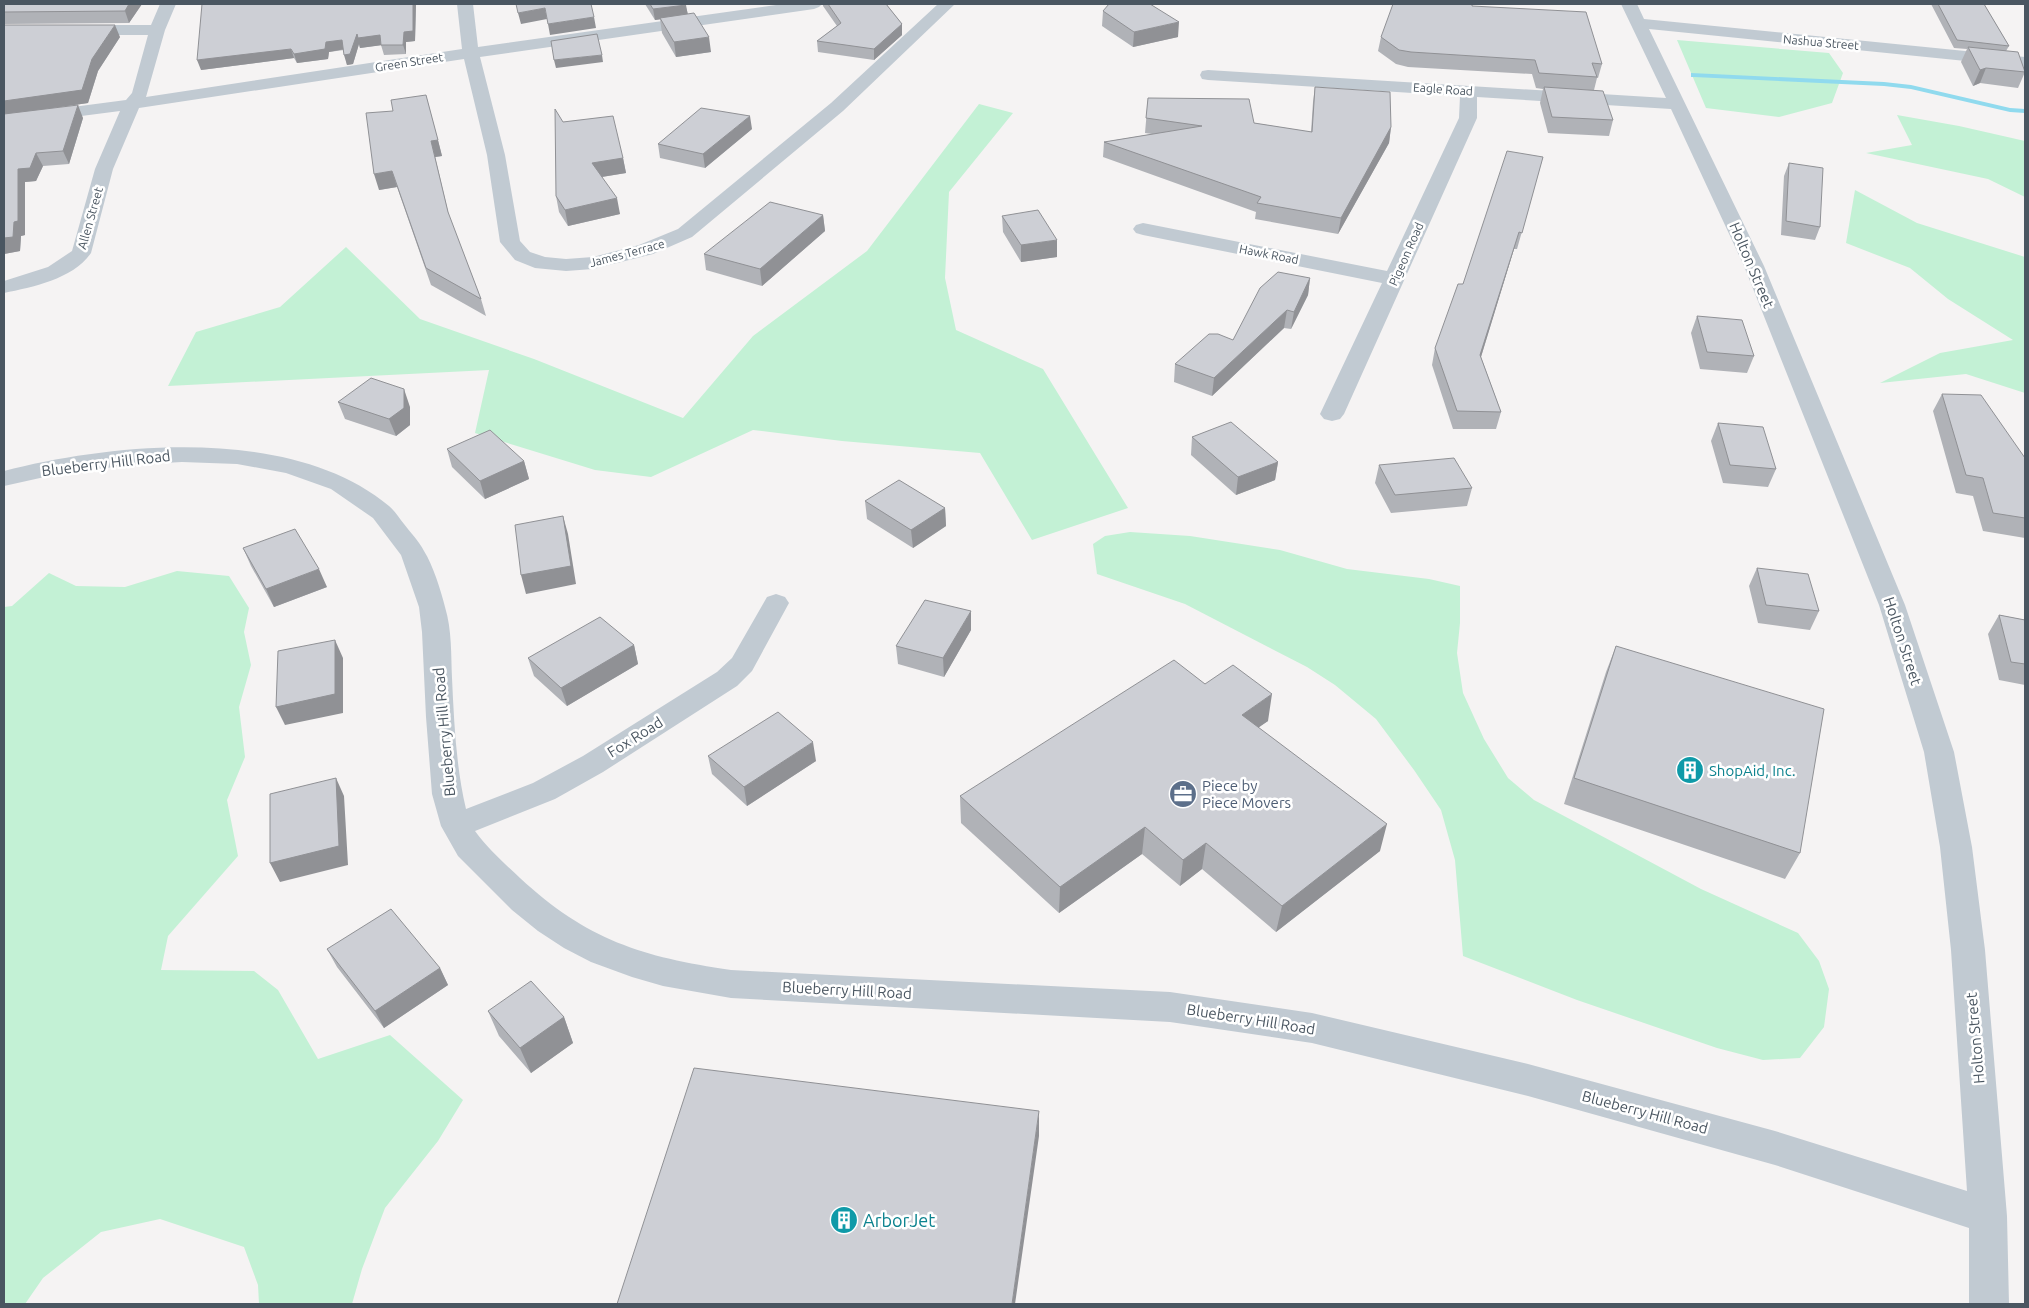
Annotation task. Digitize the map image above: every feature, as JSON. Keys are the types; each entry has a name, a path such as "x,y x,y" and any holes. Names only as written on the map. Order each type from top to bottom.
{"street":[{"name":"Allen Street","path":"4,287 58,270 73,262 82,253 102,175 132,104 140,93 158,30 168,4"},
{"path":"465,4 471,53"},
{"name":"Green Street","path":"4,121 814,4"},
{"name":"James Terrace","path":"471,53 492,137 510,242 513,249 520,256 536,261 555,264 582,264 606,261 659,246 693,227 837,107 947,4"},
{"path":"1629,4 1639,23"},
{"name":"Nashua Street","path":"1639,23 2025,62"},
{"name":"Holton Street","path":"1639,23 1754,266 1882,580 1901,631 1939,752 1949,800 1963,898 1979,1079 1988,1216 1989,1304"},
{"path":"4,30 158,30"},
{"name":"Eagle Road","path":"1208,75 1678,104"},
{"name":"Pigeon Road","path":"1332,414 1468,118 1470,110 1468,91"},
{"name":"Hawk Road","path":"1143,228 1395,279"},
{"name":"Blueberry Hill Road","path":"4,479 45,470 128,457 173,454 217,455 266,461 310,472 348,488 380,510 404,536 413,552 424,577 432,606 448,797 456,826 468,845 494,873 546,921 575,939 615,958 670,974 731,984 1170,1007 1312,1028 1508,1075 1703,1128 1785,1151 1988,1216"},
{"name":"Fox Road","path":"456,826 544,791 593,764 727,679 742,664 776,603"}],"green space":[{"path":"1677,40 1829,53 1843,73 1832,103 1779,117 1706,108"},
{"path":"979,104 1013,113 949,192 945,278 956,330 1043,369 1128,508 1032,540 980,453 842,441 753,430 651,477 595,470 475,433 489,370 168,386 196,332 280,307 346,247 420,319 534,359 683,418 753,336 867,251"},
{"path":"1897,115 1959,126 2025,141 2025,197 1988,179 1866,153 1912,145"},
{"path":"1855,190 1917,223 2025,257 2025,393 1966,374 1880,383 1940,353 2013,340 1948,299 1910,268 1846,243"},
{"path":"1130,532 1190,536 1280,550 1347,569 1429,579 1460,586 1460,623 1457,653 1463,693 1484,739 1508,778 1534,800 1701,889 1798,933 1819,961 1829,989 1824,1027 1800,1058 1763,1060 1717,1048 1577,1000 1463,956 1455,860 1441,810 1376,719 1335,685 1307,667 1185,604 1097,574 1093,544 1105,536"},
{"path":"177,571 229,576 249,608 244,632 251,665 239,707 245,757 227,800 238,856 168,936 161,970 254,971 278,990 318,1059 390,1035 463,1100 438,1141 385,1208 362,1269 352,1304 259,1304 258,1285 244,1247 160,1219 101,1232 43,1278 25,1304 4,1304 4,607 12,606 49,573 76,586 125,587"}],"building":[{"path":"4,4 129,4 125,11 4,12"},
{"path":"202,4 413,4 413,31 404,32 403,45 381,45 380,35 358,38 357,34 350,54 344,55 342,40 326,42 325,49 294,54 291,49 197,60"},
{"path":"516,4 591,4 594,17 548,24 545,8 518,13"},
{"path":"650,4 685,4 686,5 653,9"},
{"path":"828,4 886,4 902,24 874,49 817,41 841,23"},
{"path":"1109,4 1150,4 1179,22 1134,32 1103,11"},
{"path":"1393,4 1472,4 1472,6 1586,12 1602,64 1592,63 1597,77 1539,73 1535,60 1399,50 1381,37"},
{"path":"1938,4 1984,4 2009,46 1957,40"},
{"path":"694,13 709,37 674,42 660,18"},
{"path":"4,25 115,25 92,59 82,90 4,101"},
{"path":"597,34 602,55 554,60 551,41"},
{"path":"1968,47 2018,52 2025,72 1986,68 1980,70"},
{"path":"1315,87 1390,92 1391,127 1341,218 1257,203 1261,197 1104,142 1202,126 1146,118 1148,98 1249,99 1254,123 1312,132"},
{"path":"1544,87 1603,91 1613,120 1552,117"},
{"path":"426,95 438,140 431,141 448,212 481,299 426,268 392,171 374,174 366,113 393,111 391,100"},
{"path":"78,105 63,151 36,153 30,168 18,169 18,221 14,222 13,237 4,238 4,114"},
{"path":"701,108 750,116 703,154 658,144"},
{"path":"555,109 563,122 613,116 623,158 592,163 617,198 565,210 556,196"},
{"path":"1507,151 1543,157 1522,233 1519,232 1480,355 1501,412 1457,411 1435,348 1458,284 1463,284"},
{"path":"1789,163 1823,168 1820,227 1786,221"},
{"path":"770,202 823,215 760,269 704,254"},
{"path":"1038,210 1057,240 1021,245 1002,216"},
{"path":"1278,272 1310,278 1294,312 1287,310 1214,378 1175,364 1209,334 1218,334 1233,340 1260,288"},
{"path":"1697,316 1742,320 1754,356 1707,352"},
{"path":"371,378 404,389 404,408 389,419 338,402"},
{"path":"1942,394 1981,395 2025,458 2025,518 1993,513 1983,478 1966,475"},
{"path":"1231,422 1278,462 1238,477 1192,437"},
{"path":"1718,423 1763,427 1776,469 1730,465"},
{"path":"490,430 524,461 480,481 447,449"},
{"path":"1454,458 1472,488 1395,495 1379,465"},
{"path":"899,480 945,508 911,530 865,501"},
{"path":"563,516 571,566 521,575 515,525"},
{"path":"295,529 319,569 266,589 243,548"},
{"path":"1757,568 1808,574 1819,611 1766,605"},
{"path":"925,600 971,611 943,658 896,646"},
{"path":"1999,615 2025,620 2025,664 2011,662"},
{"path":"600,617 634,645 561,688 528,658"},
{"path":"335,640 335,694 276,707 278,651"},
{"name":"ShopAid, Inc.","path":"1616,646 1824,709 1800,853 1574,778"},
{"path":"1174,660 1205,684 1233,665 1272,694 1242,715 1387,824 1282,906 1206,843 1183,860 1145,827 1060,887 960,796"},
{"path":"778,712 813,742 744,787 708,756"},
{"path":"336,778 339,846 270,863 270,794"},
{"path":"391,909 440,968 375,1011 327,949"},
{"path":"531,981 564,1017 520,1048 488,1011"},
{"name":"ArborJet","path":"694,1068 1039,1111 1012,1304 617,1304"}],"waterway":[{"path":"1694,75 1884,84 1911,87 2010,110 2025,111"}],"place":[{"name":"ShopAid, Inc.","path":"1690,770"},
{"name":"Piece by Piece Movers","path":"1183,794"},
{"name":"ArborJet","path":"844,1220"}]}
